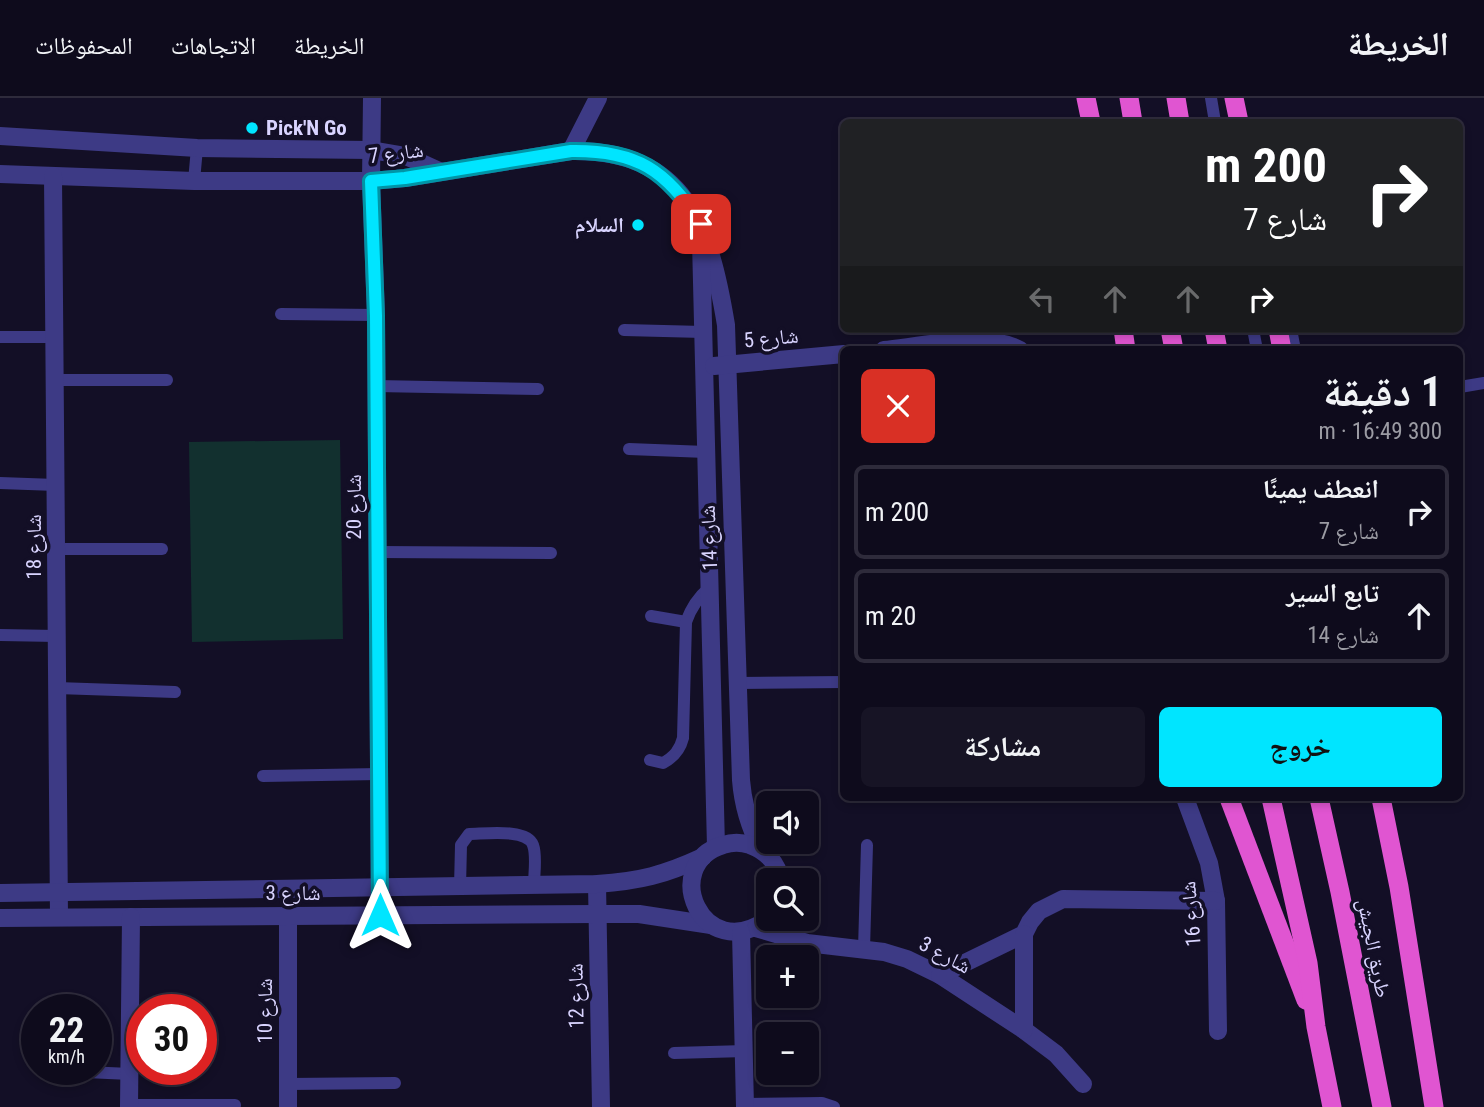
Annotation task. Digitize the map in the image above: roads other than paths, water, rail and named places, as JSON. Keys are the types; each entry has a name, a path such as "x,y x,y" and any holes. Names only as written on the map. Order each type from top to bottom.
{"highway":[{"path":"1086,98 1090,119"},
{"path":"1129,98 1132,119"},
{"path":"1176,98 1180,119"},
{"path":"1234,98 1238,119"},
{"path":"1230,801 1317,1027"},
{"path":"1271,801 1308,963 1332,1107"},
{"name":"طريق الجيش","path":"1320,801 1382,1107"},
{"path":"1382,801 1399,887 1434,1107"}],"street":[{"name":"شارع 20","path":"372,98 380,915"},
{"path":"571,151 598,98"},
{"name":"شارع 7","path":"0,135 197,148 371,150 406,156 439,171"},
{"name":"شارع 14","path":"439,171 571,151 615,154 636,161 662,175 683,196 701,224 718,274 726,325 743,804 756,839"},
{"name":"شارع 7","path":"0,174 194,181 371,181 439,171"},
{"name":"شارع 18","path":"53,176 60,917"},
{"name":"شارع 14","path":"701,224 709,588 709,852"},
{"path":"927,346 991,340 1014,346"},
{"name":"شارع 5","path":"704,367 840,354"},
{"name":"شارع 16","path":"1186,801 1209,863 1216,901 1218,1031"},
{"path":"711,925 700,915 693,901 691,885 695,870 709,852 738,843 756,848"},
{"name":"شارع 3","path":"0,893 597,884 639,881 672,872 709,852"},
{"name":"شارع 12","path":"597,884 601,1107"},
{"path":"1024,1030 1024,934 1039,911 1063,899 1216,901"},
{"name":"شارع 3","path":"0,918 598,914 675,918 711,925 726,931 755,926 807,943 884,952 907,959 940,975 1024,1030 1056,1054 1083,1084"},
{"name":"شارع 10","path":"288,916 288,1107"},
{"path":"131,917 131,994"},
{"path":"745,1106 745,1051 755,926"},
{"path":"940,975 1024,934"},
{"path":"129,1106 130,1085"}],"lane":[{"path":"1211,98 1214,119"},
{"path":"194,181 197,148"},
{"path":"281,314 376,316"},
{"path":"624,330 703,332"},
{"path":"0,337 55,337"},
{"path":"55,380 167,380"},
{"path":"1463,386 1484,383"},
{"path":"376,386 538,389"},
{"path":"629,449 706,452"},
{"path":"0,484 56,485"},
{"path":"56,549 162,548"},
{"path":"377,552 551,553"},
{"path":"650,760 663,762 670,759 683,738 686,622 699,597 709,588"},
{"path":"651,616 686,622"},
{"path":"0,635 57,636"},
{"path":"737,683 840,682"},
{"path":"57,688 175,692"},
{"path":"263,776 379,774"},
{"path":"460,887 461,845 469,834 518,834 528,837 534,846 534,885"},
{"path":"864,950 867,845"},
{"path":"674,1053 745,1051"},
{"path":"288,1084 395,1083"},
{"path":"745,1106 822,1103 834,1107"},
{"path":"129,1106 235,1105"}],"place":[{"name":"Pick'N Go","path":"252,128"},
{"name":"السلام","path":"638,225"}]}
